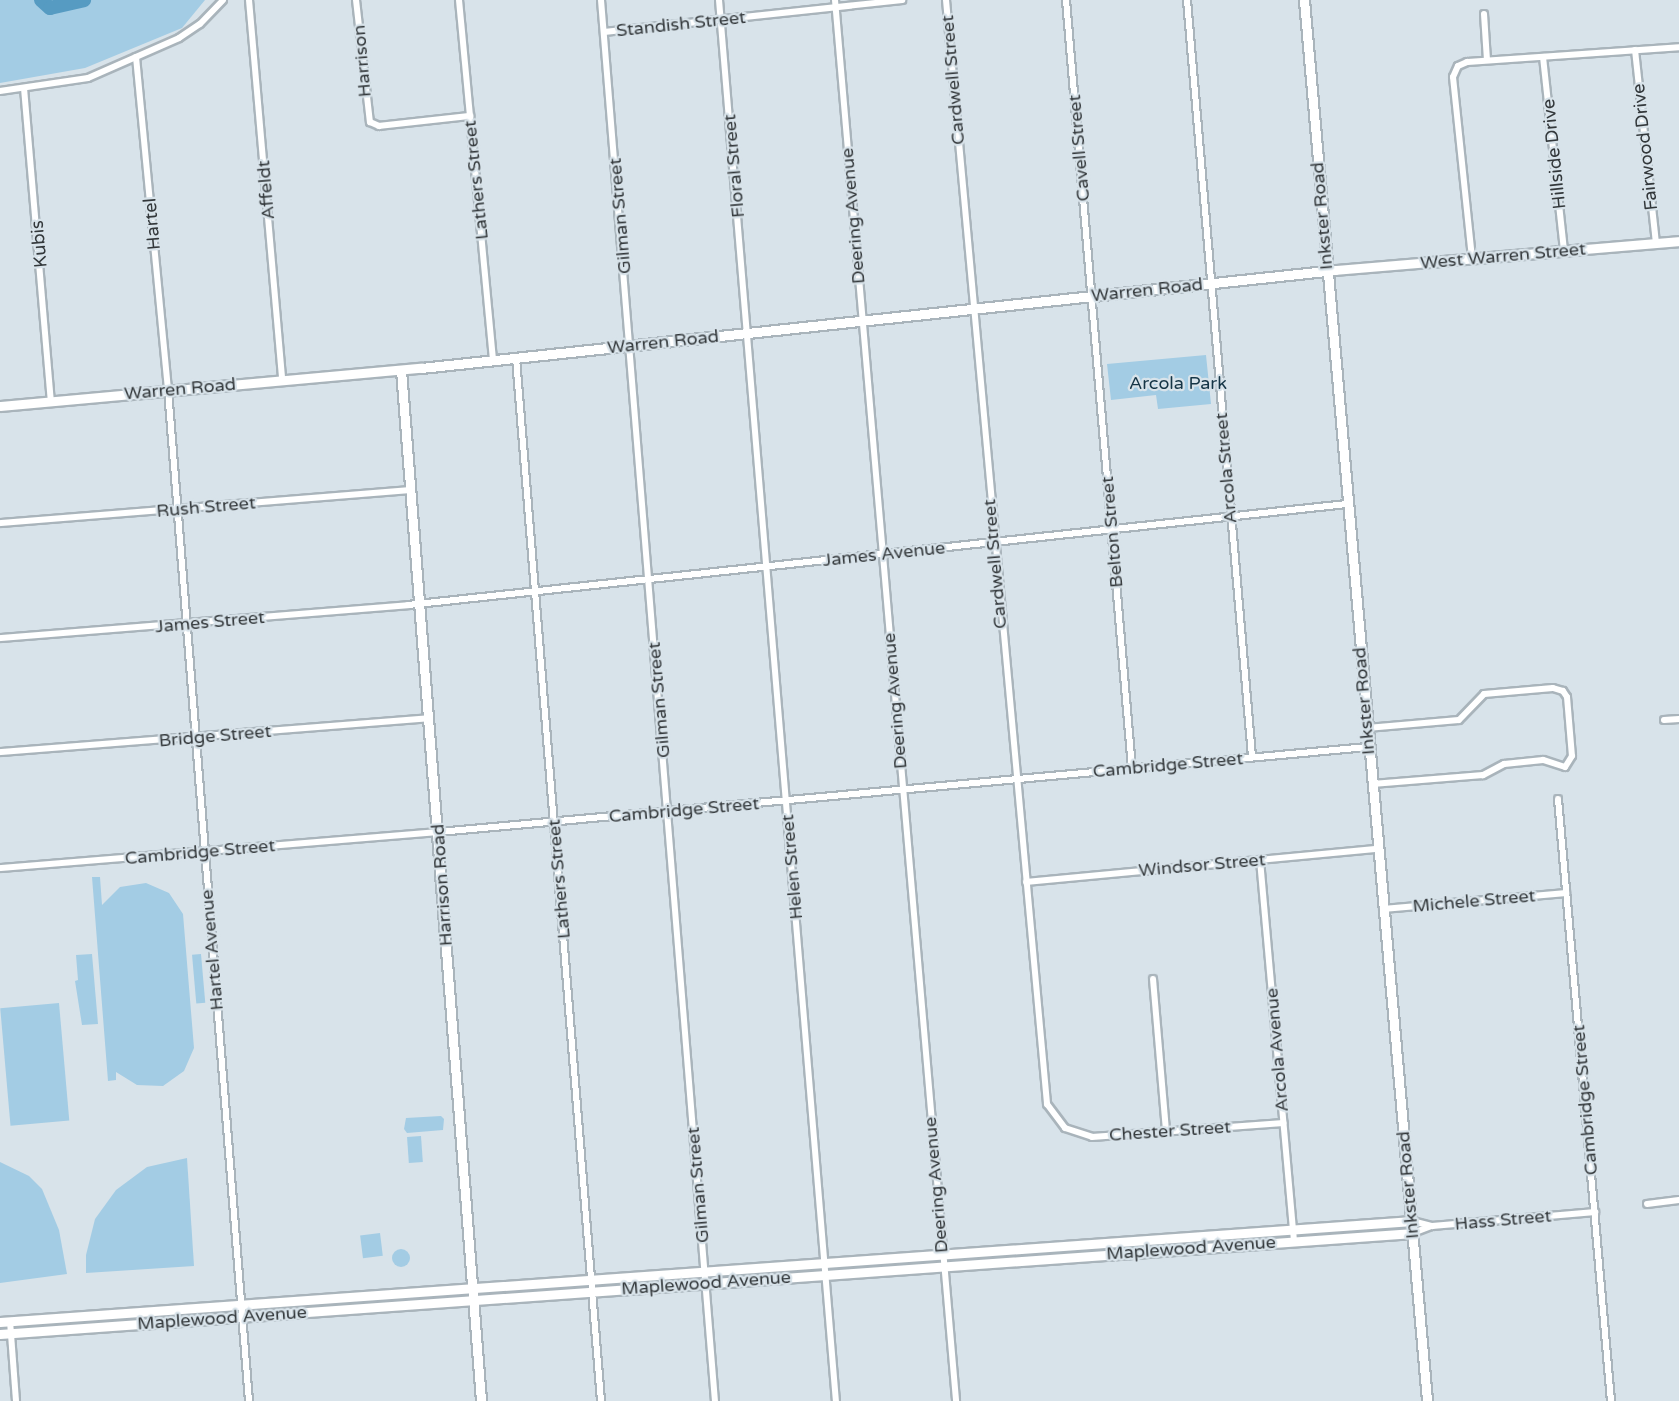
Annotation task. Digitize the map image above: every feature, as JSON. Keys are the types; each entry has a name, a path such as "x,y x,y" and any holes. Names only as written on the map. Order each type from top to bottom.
{"street":[{"path":"0,91 88,78 179,38 200,24 223,0"},
{"name":"Affeldt","path":"249,0 282,380"},
{"name":"Harrison","path":"356,0 370,122 379,126 470,116"},
{"name":"Lathers Street","path":"459,0 493,360"},
{"name":"Gilman Street","path":"601,0 716,1401"},
{"name":"Floral Street","path":"719,0 749,333"},
{"name":"Standish Street","path":"604,32 721,20 835,4 902,0"},
{"name":"Cardwell Street","path":"946,0 972,309 1045,1093 1049,1110 1059,1124"},
{"name":"Cavell Street","path":"1066,0 1092,296"},
{"name":"Arcola Street","path":"1186,0 1252,757"},
{"name":"Inkster Road","path":"1304,0 1427,1401"},
{"name":"Deering Avenue","path":"835,4 956,1401"},
{"path":"1484,14 1487,60"},
{"path":"1472,258 1453,77 1462,64 1487,60 1679,47"},
{"name":"Fairwood Drive","path":"1635,50 1656,243"},
{"name":"Hartel","path":"136,57 168,390"},
{"name":"Hillside Drive","path":"1543,57 1564,251"},
{"name":"Kubis","path":"24,88 51,402"},
{"name":"West Warren Street","path":"1326,271 1656,243 1679,244"},
{"name":"Warren Road","path":"0,406 401,370 1326,271"},
{"name":"Belton Street","path":"1092,296 1132,769"},
{"name":"Helen Street","path":"749,333 836,1401"},
{"name":"Lathers Street","path":"516,358 601,1401"},
{"name":"Harrison Road","path":"401,370 439,832 481,1401"},
{"name":"Hartel Avenue","path":"168,390 249,1401"},
{"name":"Rush Street","path":"0,523 411,490"},
{"name":"James Avenue","path":"420,604 1347,504"},
{"name":"James Street","path":"0,638 420,604"},
{"path":"1367,728 1459,720 1484,694 1553,688 1563,691 1567,697 1572,756 1565,767 1543,760 1514,763 1483,775 1372,784"},
{"name":"Bridge Street","path":"0,752 429,718"},
{"path":"1664,720 1679,719"},
{"name":"Cambridge Street","path":"0,868 554,822 1368,747"},
{"name":"Cambridge Street","path":"1558,799 1611,1401"},
{"name":"Windsor Street","path":"1026,882 1377,849"},
{"name":"Arcola Avenue","path":"1260,860 1294,1241"},
{"name":"Michele Street","path":"1383,909 1566,893"},
{"path":"1153,978 1166,1131"},
{"name":"Chester Street","path":"1059,1124 1092,1137 1283,1123"},
{"path":"1647,1203 1679,1200"},
{"name":"Hass Street","path":"1412,1221 1432,1226 1595,1212"},
{"name":"Maplewood Avenue","path":"5,1322 241,1304 592,1291 825,1275 1055,1257 1292,1230 1412,1221"},
{"path":"1413,1233 1432,1226"},
{"name":"Maplewood Avenue","path":"0,1334 242,1317 591,1280 705,1271 1054,1247 1294,1241 1413,1233"},
{"path":"1054,1247 1055,1257"},
{"path":"166,1310 167,1322"},
{"path":"94,1314 95,1327"},
{"path":"5,1322 11,1333 16,1401"}],"green space":[{"path":"0,0 205,0 182,28 85,68 0,83"},
{"name":"Arcola Park","path":"1206,355 1211,404 1158,409 1156,395 1111,400 1107,364"},
{"path":"92,877 100,877 102,905 120,887 146,883 169,893 183,914 194,1048 184,1071 163,1086 137,1085 116,1072 116,1080 108,1081"},
{"path":"92,954 98,1024 82,1025 75,981 78,980 76,955"},
{"path":"201,954 205,1003 196,1004 192,955"},
{"path":"59,1003 69,1121 11,1126 0,1008"},
{"path":"441,1116 444,1119 443,1130 407,1133 404,1129 406,1118"},
{"path":"421,1136 423,1162 409,1163 407,1137"},
{"path":"187,1158 194,1266 86,1273 86,1255 95,1219 116,1190 147,1167"},
{"path":"0,1162 29,1176 42,1189 59,1230 67,1274 0,1283"},
{"path":"380,1233 383,1256 363,1258 360,1235"},
{"path":"397,1249 405,1249 410,1254 408,1265 397,1267 392,1262 392,1254"}],"waterway":[{"path":"41,0 50,8 84,0"}]}
